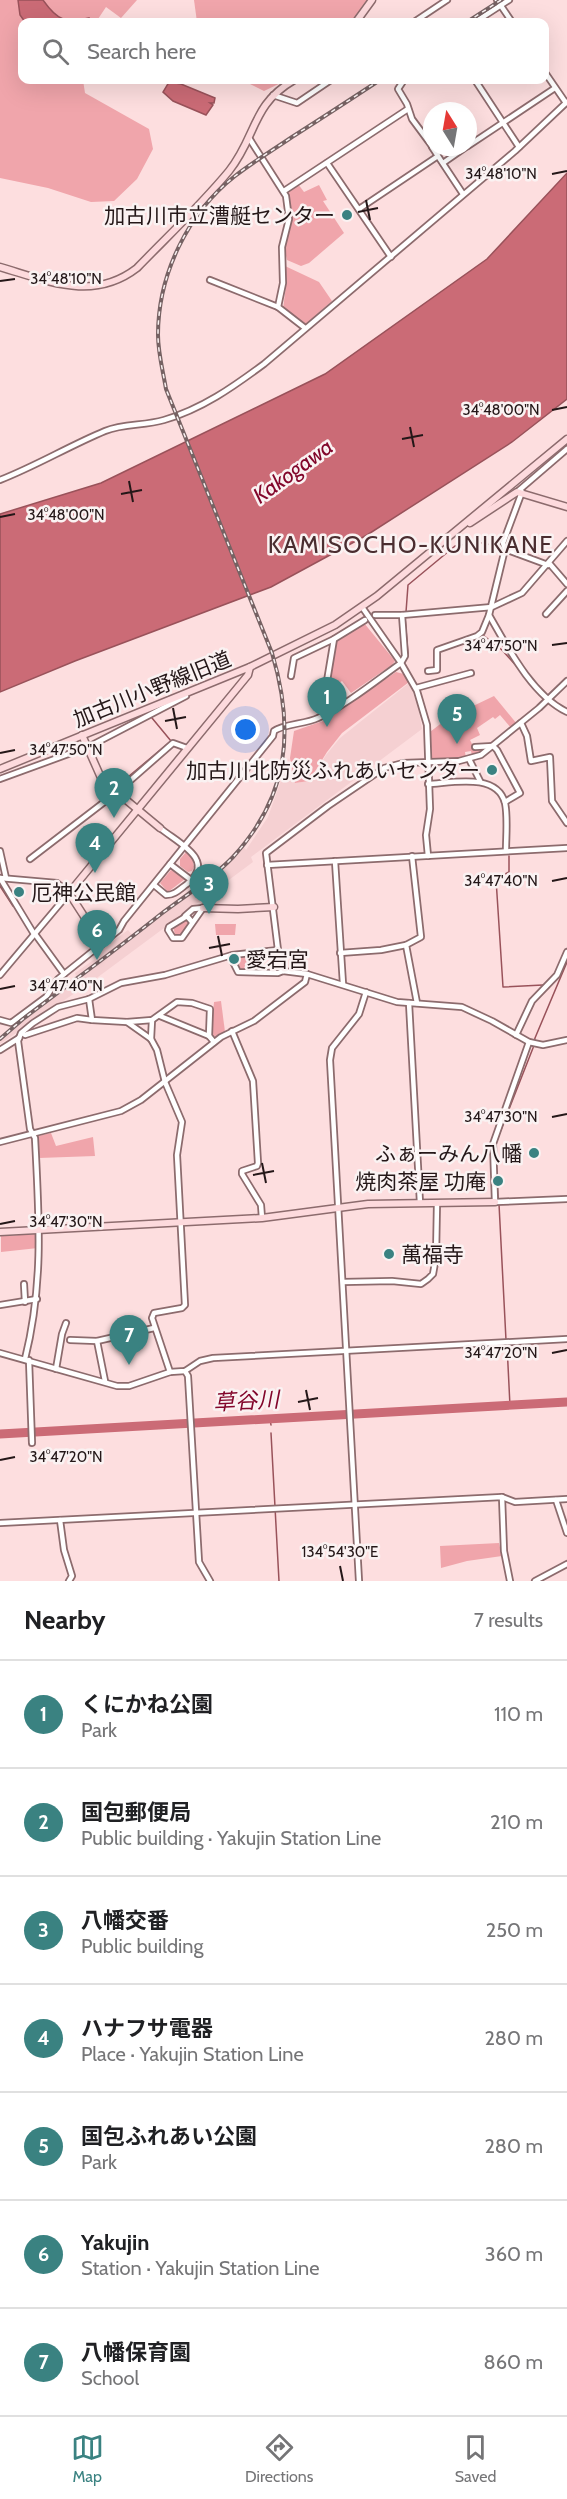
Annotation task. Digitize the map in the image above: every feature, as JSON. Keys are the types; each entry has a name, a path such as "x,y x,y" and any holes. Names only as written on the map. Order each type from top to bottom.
{"street":[{"path":"359,18 372,0"},
{"path":"420,18 447,0"},
{"path":"480,18 499,2 508,0"},
{"path":"499,2 509,18"},
{"path":"0,480 46,461 116,427 144,425 194,409 224,393 264,364 519,147 566,102 549,79"},
{"path":"0,267 80,288 106,286 123,279 137,268 229,171 249,138 261,110 273,94 288,84"},
{"path":"273,94 297,103 325,84"},
{"path":"401,84 398,89 423,133"},
{"path":"478,84 519,147"},
{"path":"477,139 555,88"},
{"path":"284,191 408,110"},
{"path":"249,138 284,191 289,219 282,247 283,284 278,307"},
{"path":"359,208 438,156 464,194"},
{"path":"442,163 452,156"},
{"path":"327,163 391,257"},
{"path":"210,280 278,307 305,328"},
{"path":"466,523 567,439"},
{"path":"466,523 472,522 519,492 567,449"},
{"path":"519,492 567,507"},
{"path":"428,670 437,670 437,650 477,636 482,632 492,607 505,549 503,543 519,492"},
{"name":"加古川小野線旧道","path":"0,769 250,667 304,642 362,607 466,523"},
{"path":"375,615 402,615 492,607 522,593 567,541"},
{"path":"505,549 548,564 567,584"},
{"path":"546,614 567,591"},
{"path":"362,607 416,688 427,725 430,809 426,835 428,856"},
{"path":"0,1020 11,1023 46,997 58,979 119,930 183,846 273,736 274,731 280,727 295,726 320,718 401,663 405,656 402,615"},
{"path":"489,615 516,660 547,699 567,712"},
{"path":"291,676 294,658 334,639 366,620"},
{"path":"334,639 327,681 342,704"},
{"path":"0,975 248,675 250,667"},
{"path":"416,688 471,673"},
{"path":"283,971 278,950 266,853 328,806 379,772 404,763 469,759 481,755 521,723 567,681"},
{"path":"92,746 190,694 192,690"},
{"path":"521,723 527,736 531,761 550,757 552,801 567,824"},
{"path":"82,735 98,772 116,793 194,854 198,862 198,870 191,880 170,896 154,885"},
{"path":"30,859 116,793 173,742 187,748"},
{"path":"475,747 493,746 497,750 520,793 505,802"},
{"path":"0,779 82,749"},
{"path":"469,759 480,781"},
{"path":"428,784 480,781 496,789 505,802 506,851"},
{"path":"267,865 567,848"},
{"path":"0,851 2,878 35,934 64,974"},
{"path":"340,953 381,950 406,945 421,937 412,856"},
{"path":"335,861 343,984"},
{"path":"170,864 191,880"},
{"path":"2,878 57,883 69,893 102,944"},
{"path":"204,908 182,939 173,938 168,930 169,927 193,909 204,908 238,909 274,907"},
{"path":"182,918 188,916 192,922"},
{"path":"406,945 417,1004"},
{"path":"0,1050 19,1038 40,1019 67,1004 88,999 121,983 165,975 230,956 278,950"},
{"path":"516,1035 532,1001 557,975 567,952"},
{"path":"230,956 238,972 278,974 283,971 307,974 397,1002 462,1007 529,1042 543,1046 567,1040"},
{"path":"0,1142 121,1111 141,1100 214,1042 254,1021 305,982 307,974"},
{"path":"359,1581 331,1054 339,1039 359,1014 366,992"},
{"path":"88,999 93,1020"},
{"path":"22,1033 25,1035 77,1018 128,1022 152,1020 177,1002 192,1003 210,1009 209,1036"},
{"path":"409,1003 420,1203"},
{"path":"160,1016 209,1036 214,1042"},
{"path":"40,1019 45,1029"},
{"path":"152,1020 152,1039 165,1082 182,1122 177,1155 185,1305 182,1308 154,1313 154,1328 171,1372"},
{"path":"128,1022 152,1039"},
{"path":"232,1031 252,1081 258,1163 257,1166 242,1171 242,1174 261,1205 262,1218"},
{"path":"19,1038 29,1118 35,1138 40,1230 35,1322 27,1360 32,1443"},
{"path":"495,1202 493,1144 529,1042"},
{"path":"0,1232 262,1218 339,1208 420,1203 567,1199"},
{"path":"343,1282 392,1281 421,1284 428,1279 433,1274 436,1257 437,1203"},
{"path":"24,1284 26,1302"},
{"path":"0,1305 37,1299"},
{"path":"56,1369 66,1323"},
{"path":"70,1341 76,1343 97,1341 154,1328"},
{"path":"0,1353 117,1386 129,1386 171,1372 185,1371 200,1361 213,1358 347,1349 567,1339"},
{"path":"97,1341 105,1381"},
{"path":"185,1371 188,1376 199,1562 210,1581"},
{"path":"501,1497 504,1551 510,1581"},
{"path":"0,1523 501,1497 515,1502 567,1499"},
{"path":"556,1500 567,1533"},
{"path":"60,1520 64,1550 72,1576 69,1581"},
{"path":"535,1581 567,1564"}],"shaded area":[{"path":"0,0 137,0 121,18 106,7 99,18 18,18 18,84 84,84 85,93 149,129 153,149 137,179 114,201 91,202 48,188 0,178"},
{"path":"194,0 369,0 355,18 196,18"},
{"path":"250,84 279,84 264,91"},
{"path":"298,184 304,192 319,185 327,200 323,201 344,233 309,263 301,266 287,260 284,247 291,220 289,192"},
{"path":"285,266 319,282 332,301 306,324 283,309 286,286"},
{"path":"364,623 395,661 351,693 342,681 333,687 330,683 337,639"},
{"path":"396,672 404,674 409,682 342,733 309,781 295,783 290,758 294,731 323,721"},
{"path":"409,683 418,706 422,729 251,857 253,862 94,980 0,1044 0,1036 76,976 75,973 95,959 93,956 128,930 133,936 228,860 242,844 246,850 268,817 289,758 295,783 310,781 340,738"},
{"path":"494,696 517,724 511,728 500,715 495,719 493,717 477,728 480,735 470,740 474,748 486,749 485,751 472,756 471,751 465,752 466,758 430,761 430,732 448,718"},
{"path":"186,852 192,857 194,867 188,872 180,866 180,859"},
{"path":"171,870 185,879 168,892 160,883"},
{"path":"187,918 189,923 180,936 175,935 173,926"},
{"path":"215,924 236,924 235,935 216,935"},
{"path":"255,954 257,970 239,970 231,961 235,960 235,957"},
{"path":"221,1001 225,1032 214,1037 211,1035 214,1002"},
{"path":"51,1133 56,1146 93,1137 95,1156 39,1158 38,1136"},
{"path":"38,1234 38,1248 1,1252 1,1236"},
{"path":"499,1543 502,1556 467,1561 441,1568 440,1546"}],"water":[{"path":"18,0 43,0 61,18 22,18"},
{"path":"168,84 181,84 215,98 214,103 210,103 213,105 206,115 173,101 163,92"},
{"name":"Kakogawa","path":"567,173 567,399 512,442 367,535 271,587 75,661 0,692 0,514 101,483 325,374 487,259"}],"waterway":[{"path":"406,612 408,585 455,546 477,542 502,547"},
{"path":"405,617 408,654"},
{"path":"483,635 502,650 519,669"},
{"path":"116,787 171,741 152,718"},
{"path":"277,726 290,723"},
{"path":"102,799 113,790"},
{"path":"509,856 509,872 496,879 503,987 543,985"},
{"path":"0,886 13,906"},
{"path":"498,1199 495,1145 535,1038 567,962"},
{"path":"499,1204 506,1340"},
{"path":"507,1345 510,1406"},
{"name":"草谷川","path":"0,1434 567,1402"},
{"name":"草谷川","path":"270,1419 271,1425"},
{"path":"271,1433 279,1581"}],"railway":[{"path":"473,18 501,0"},
{"path":"0,1039 225,865 252,834 276,786 285,735 279,681 272,653 166,389 158,342 159,312 163,290 179,246 190,226 218,191 256,161 374,84"}],"place":[{"name":"加古川市立漕艇センター","path":"347,215"},
{"name":"くにかね公園","path":"327,727"},
{"name":"国包ふれあい公園","path":"457,744"},
{"name":"加古川北防災ふれあいセンター","path":"492,770"},
{"name":"国包郵便局","path":"114,818"},
{"name":"ハナフサ電器","path":"95,873"},
{"name":"厄神公民館","path":"19,892"},
{"name":"八幡交番","path":"209,914"},
{"name":"愛宕宮","path":"234,959"},
{"name":"Yakujin","path":"97,960"},
{"name":"ふぁーみん八幡","path":"534,1153"},
{"name":"焼肉茶屋 功庵","path":"498,1181"},
{"name":"萬福寺","path":"389,1254"},
{"name":"八幡保育園","path":"129,1365"}],"district":[{"name":"KAMISOCHO-KUNIKANE","path":"411,544"}]}
